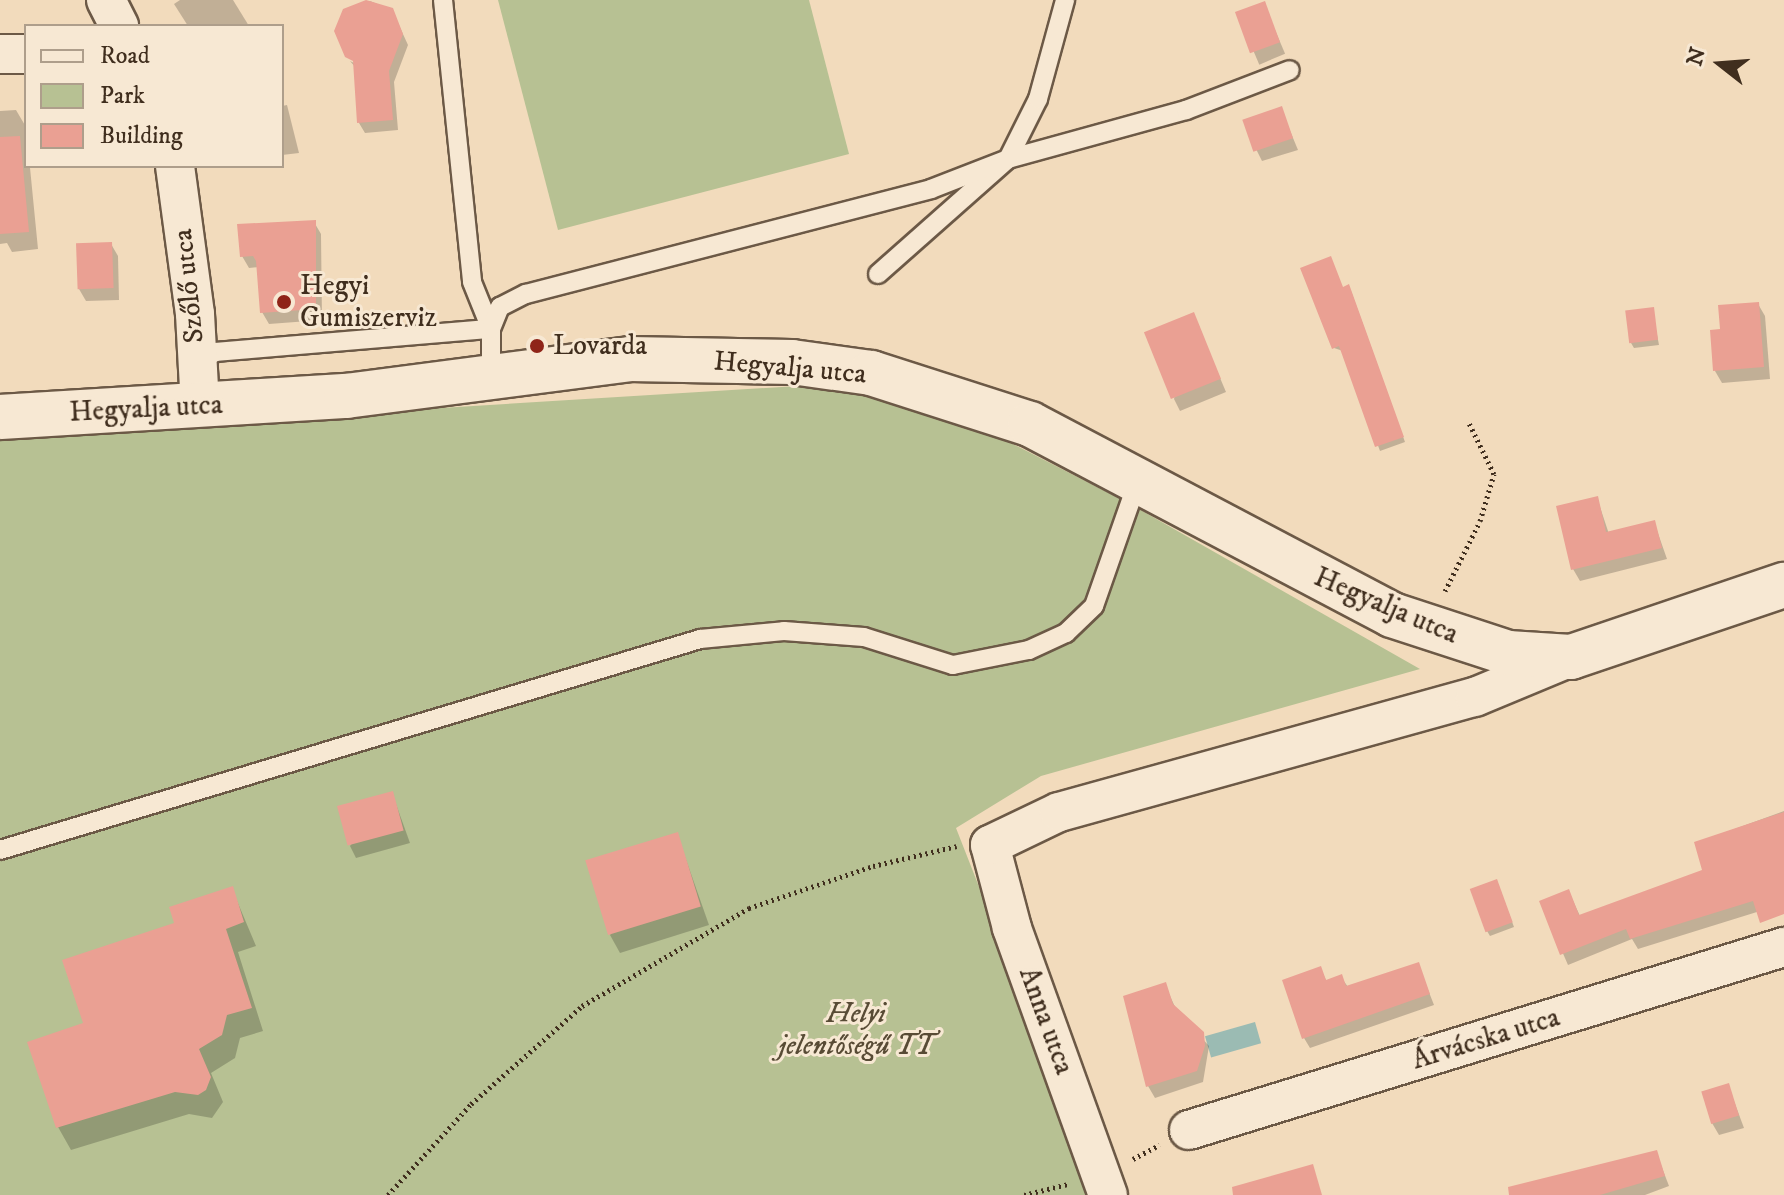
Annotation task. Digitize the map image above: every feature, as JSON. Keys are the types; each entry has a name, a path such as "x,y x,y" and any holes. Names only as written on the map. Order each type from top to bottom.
{"street":[{"path":"106,0 118,24"},
{"path":"0,54 24,54"},
{"name":"Szőlő utca","path":"175,168 198,363 200,407"},
{"name":"Hegyalja utca","path":"0,417 346,396 491,374 630,359 792,362 871,373 1030,424 1349,594 1435,631 1508,653 1571,657"},
{"path":"990,845 1059,812 1475,697 1571,657 1784,585"},
{"name":"Anna utca","path":"990,845 1012,928 1104,1186"},
{"name":"Árvácska utca","path":"1189,1130 1784,947"}],"lane":[{"path":"443,0 472,282 491,329 491,374"},
{"path":"878,274 1008,159 1038,99 1065,0"},
{"path":"491,329 500,307 526,294 931,189 1008,159 1186,110 1290,70"},
{"path":"198,363 215,352 491,329"},
{"path":"0,850 700,639 784,631 864,637 953,665 1029,650 1066,633 1094,606 1137,483"}],"path":[{"path":"1435,631 1447,582 1480,521 1494,474 1468,421"},
{"path":"388,1195 471,1104 582,1006 749,908 873,866 956,846 990,845"},
{"path":"1104,1186 1189,1130"}],"green space":[{"path":"498,0 809,0 849,154 558,230"},
{"name":"Helyi jelentőségű TT","path":"846,383 1007,441 1130,504 1420,669 1041,776 956,828 1070,1119 1108,1195 0,1195 0,435"}],"water":[{"path":"1255,1022 1261,1043 1211,1057 1205,1036"}],"building":[{"path":"366,0 393,8 403,34 389,71 393,120 357,123 353,61 345,57 334,31 343,9"},
{"path":"1265,1 1280,42 1250,53 1235,12"},
{"path":"1282,106 1293,138 1253,152 1242,120"},
{"path":"20,136 29,232 0,234 0,137"},
{"path":"316,220 316,309 260,313 256,261 253,256 240,257 237,224"},
{"path":"112,242 114,288 78,289 76,243"},
{"path":"1331,256 1343,287 1349,284 1404,437 1375,447 1339,346 1332,349 1300,268"},
{"path":"1759,302 1764,367 1713,371 1710,330 1720,329 1718,305"},
{"path":"1654,307 1658,340 1629,343 1625,311"},
{"path":"1194,312 1221,379 1171,399 1144,332"},
{"path":"1598,496 1606,532 1655,520 1662,548 1571,570 1556,506"},
{"path":"393,791 404,831 348,846 337,806"},
{"path":"1784,812 1784,914 1760,923 1753,901 1630,939 1626,929 1560,955 1539,901 1569,889 1579,915 1702,870 1694,842"},
{"path":"678,832 701,907 608,935 585,860"},
{"path":"1497,879 1513,922 1485,932 1470,889"},
{"path":"233,886 244,922 226,929 252,1008 227,1015 222,1035 199,1049 211,1077 206,1090 198,1095 175,1092 56,1128 27,1042 83,1023 62,960 174,923 169,907"},
{"path":"1419,962 1430,994 1302,1039 1282,980 1321,966 1326,980 1342,974 1346,986"},
{"path":"1166,982 1173,1004 1204,1032 1205,1046 1197,1071 1146,1087 1123,996"},
{"path":"1729,1083 1739,1116 1711,1124 1701,1091"},
{"path":"1657,1150 1665,1176 1600,1195 1509,1195 1508,1187"},
{"path":"1313,1164 1322,1195 1233,1195 1232,1187"}],"place":[{"name":"Hegyi Gumiszerviz","path":"284,302"},
{"name":"Lovarda","path":"537,346"}]}
